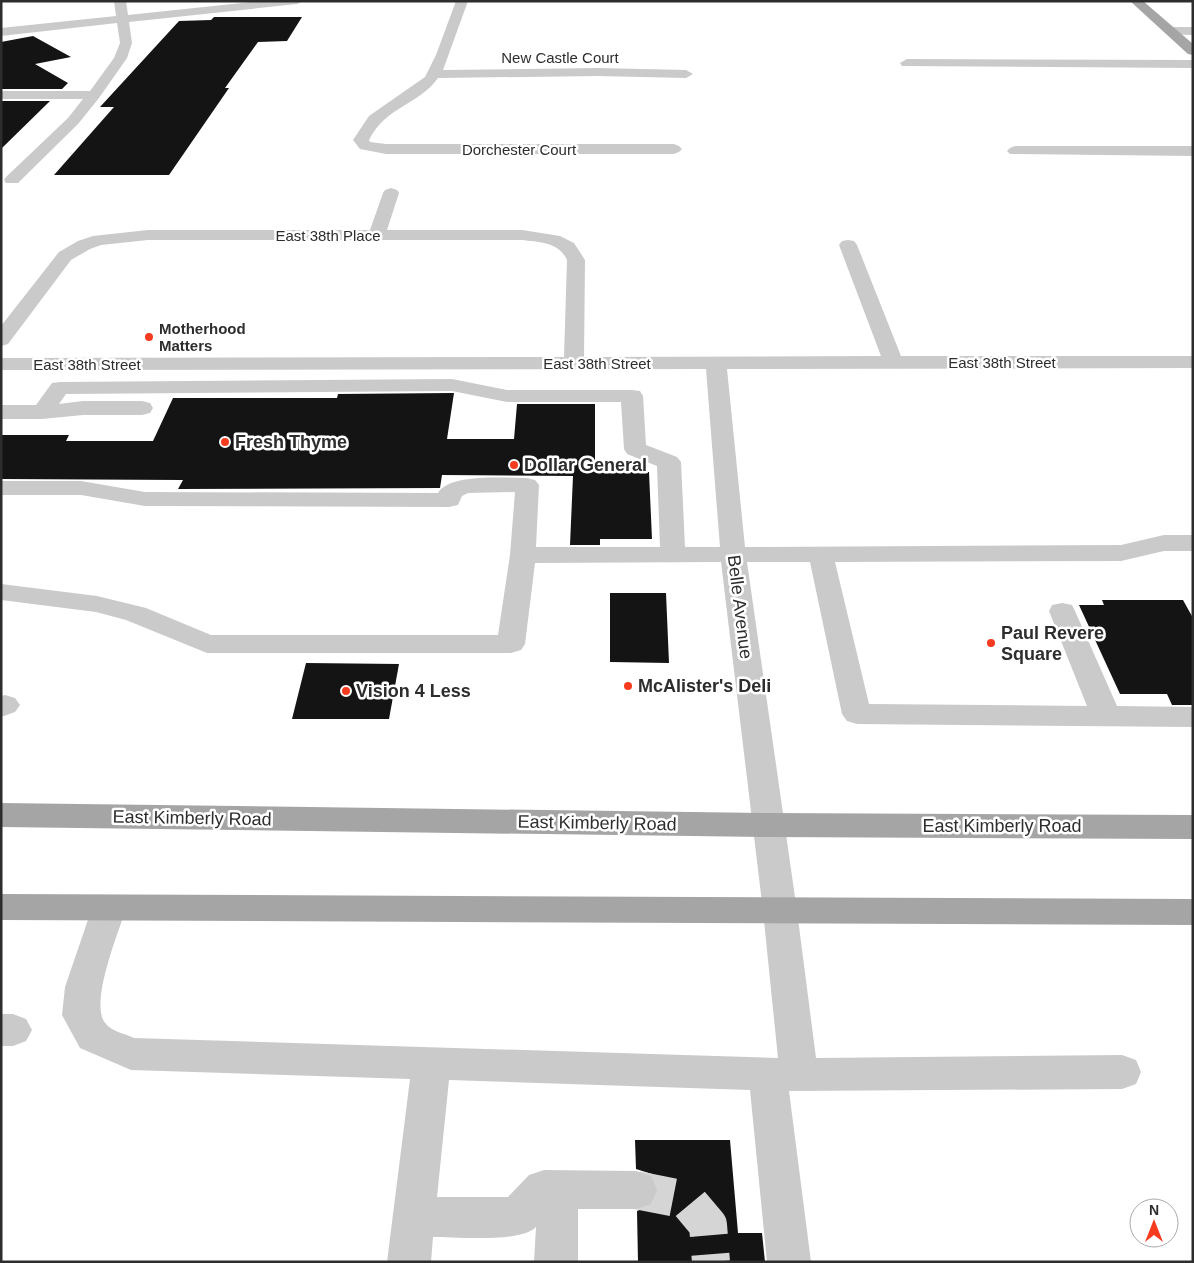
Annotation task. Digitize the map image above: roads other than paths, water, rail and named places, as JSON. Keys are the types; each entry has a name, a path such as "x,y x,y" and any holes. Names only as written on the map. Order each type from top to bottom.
{"main road":[{"path":"1136,1 1193,51"},
{"name":"East Kimberly Road","path":"1,815 768,825 1193,827"},
{"path":"1,907 1193,912"}],"street":[{"path":"12,180 73,121 120,58 126,43 121,19 120,1"},
{"path":"1,32 297,1"},
{"path":"434,74 462,1"},
{"path":"1170,31 1193,31"},
{"path":"907,63 1193,64"},
{"name":"New Castle Court","path":"434,74 598,72 686,74"},
{"name":"Dorchester Court","path":"434,74 424,84 375,118 361,140 364,146 395,149 674,149"},
{"path":"1,95 94,95"},
{"path":"1015,152 1193,151"},
{"path":"377,234 391,193"},
{"name":"East 38th Place","path":"1,340 58,263 65,256 84,245 99,240 131,235 522,235 552,240 570,248 574,253 576,260 568,363"},
{"path":"848,245 893,362"},
{"name":"Belle Avenue","path":"716,362 733,554 780,911 789,1262"},
{"name":"East 38th Street","path":"1,364 1193,362"},
{"path":"562,396 568,363"},
{"path":"42,412 60,388 452,385 507,396 632,396 635,449 669,462 673,554"},
{"path":"1,412 42,412 83,408 142,408"},
{"path":"1,488 81,488 145,499 449,500 450,492 465,486 527,486 523,555 510,644 208,644 136,614 97,604 1,592"},
{"path":"523,555 1121,553 1164,543 1193,543"},
{"path":"821,555 856,714 1193,717"},
{"path":"1062,611 1106,716"},
{"path":"109,908 83,987 81,1015 93,1037 131,1054 784,1075 1122,1072"},
{"path":"409,1262 431,1064"},
{"path":"414,1217 517,1217 544,1189 636,1190"},
{"path":"556,1262 558,1189"}],"tunnel":[{"path":"636,1190 687,1200 708,1225 711,1262"}],"place":[{"name":"Motherhood Matters","path":"149,337"},
{"name":"Fresh Thyme","path":"225,442"},
{"name":"Dollar General","path":"514,465"},
{"name":"Paul Revere Square","path":"991,643"},
{"name":"McAlister's Deli","path":"628,686"},
{"name":"Vision 4 Less","path":"346,691"}]}
